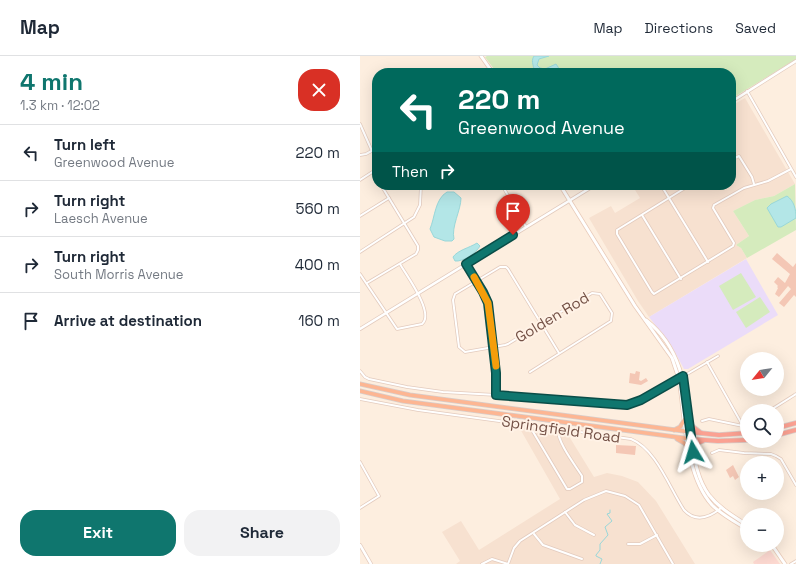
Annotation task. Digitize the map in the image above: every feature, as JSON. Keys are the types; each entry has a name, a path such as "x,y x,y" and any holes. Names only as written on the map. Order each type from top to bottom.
{"highway":[{"path":"360,384 410,395 701,434 719,435 740,434"},
{"path":"360,391 403,401 672,437 704,441 740,440"},
{"path":"673,430 680,427 687,419 701,434"},
{"path":"784,426 796,423"},
{"path":"784,433 796,430"},
{"path":"672,437 684,443 691,451 698,443 704,441"}],"main road":[{"path":"481,56 489,68"},
{"path":"563,190 644,319 672,358 679,379 687,419 691,451 700,480 719,509 740,524"},
{"path":"644,319 652,324 673,352 683,376 687,419"},
{"path":"719,509 740,521"},
{"path":"777,552 785,564"}],"street":[{"path":"736,99 796,61"},
{"path":"747,91 796,177"},
{"path":"360,124 372,151 360,155"},
{"path":"736,158 739,156 752,177 754,184"},
{"path":"682,190 618,229 616,232 654,294 732,248 734,244 713,206 741,189 768,181 791,169"},
{"path":"360,180 372,173"},
{"path":"367,283 416,254 418,250 418,246 384,190"},
{"path":"360,252 412,219 419,210 421,190"},
{"path":"505,190 526,226"},
{"path":"360,329 586,190"},
{"path":"663,190 708,262"},
{"path":"360,216 389,198"},
{"path":"642,214 681,278"},
{"path":"360,274 397,329 423,324 425,319 423,305 418,293 400,264"},
{"path":"466,264 487,300 496,373 496,395"},
{"path":"476,281 500,267 504,266 508,269 559,353 530,372"},
{"name":"Golden Rod","path":"476,281 454,296 459,347 465,352 508,344 592,293 596,292 600,295 612,313 612,318 610,321 559,353"},
{"path":"360,371 369,379 443,392 627,405 641,400 718,356"},
{"path":"707,362 740,421"},
{"path":"780,404 796,394"},
{"name":"Springfield Road","path":"360,399 418,410 622,437 637,441 652,455 686,512 694,517 701,518 712,515 719,509"},
{"path":"702,421 709,419 740,425"},
{"path":"529,425 567,489 570,489 582,482 582,476 562,443 558,429"},
{"path":"712,453 719,450 771,454 781,459 796,485"},
{"path":"360,462 379,496 360,508"},
{"path":"482,564 492,559 508,564 518,543 584,500 606,491 632,500 641,507 673,564"},
{"path":"565,512 574,525 594,535"},
{"path":"534,534 543,545 582,559"},
{"path":"628,544 640,544 657,535"},
{"path":"360,545 371,564"},
{"path":"791,564 796,561"}],"shaded area":[{"path":"745,98 795,184 774,196 755,200 733,211 749,236 736,245 741,248 747,258 649,317 589,218 611,206 615,213 640,198 635,190 736,190 736,103"},
{"path":"746,259 778,315 688,369 684,369 671,345 649,317"},
{"path":"519,427 567,433 594,477 607,473 622,476 638,482 656,501 695,564 456,564 460,561 442,532 461,521 479,550 560,499"},
{"path":"767,552 771,552 780,564 754,564 753,562"}],"green space":[{"path":"796,56 796,59 736,96 736,68 493,68 485,57"},
{"path":"795,184 796,230 747,258 741,248 736,245 749,236 733,211 755,200 774,196"},
{"path":"741,273 756,297 733,310 719,286"},
{"path":"760,297 770,312 746,328 736,312"}],"water":[{"path":"534,56 549,56 539,59 537,65 540,68 533,68"},
{"path":"556,64 558,68 547,68"},
{"path":"447,192 454,192 461,198 453,234 454,239 452,241 445,241 434,237 430,229 440,199"},
{"path":"787,196 794,206 796,218 781,227 778,227 767,208 771,204"},
{"path":"477,243 480,246 472,254 465,259 455,261 453,257 455,255"}],"building":[{"path":"777,253 793,267 796,263 796,297 794,295 784,307 779,303 791,289 788,286 779,297 775,294 778,286 774,282 778,277 785,283 790,274 772,259"},
{"path":"636,371 640,372 639,380 641,381 646,378 648,381 641,385 629,383 630,373 635,374"},
{"path":"616,445 636,446 635,455 616,453"},
{"path":"733,465 739,477 735,480 733,476 730,478 726,470"}],"waterway":[{"path":"600,564 602,559 596,555 600,550 600,544 608,535 605,527 612,521 607,514 610,513 610,510"}],"slow traffic":[{"path":"474,277 488,303 496,366"}],"route":[{"path":"513,235 466,264 488,303 496,373 496,395 627,405 636,403 683,376 693,452"}]}
